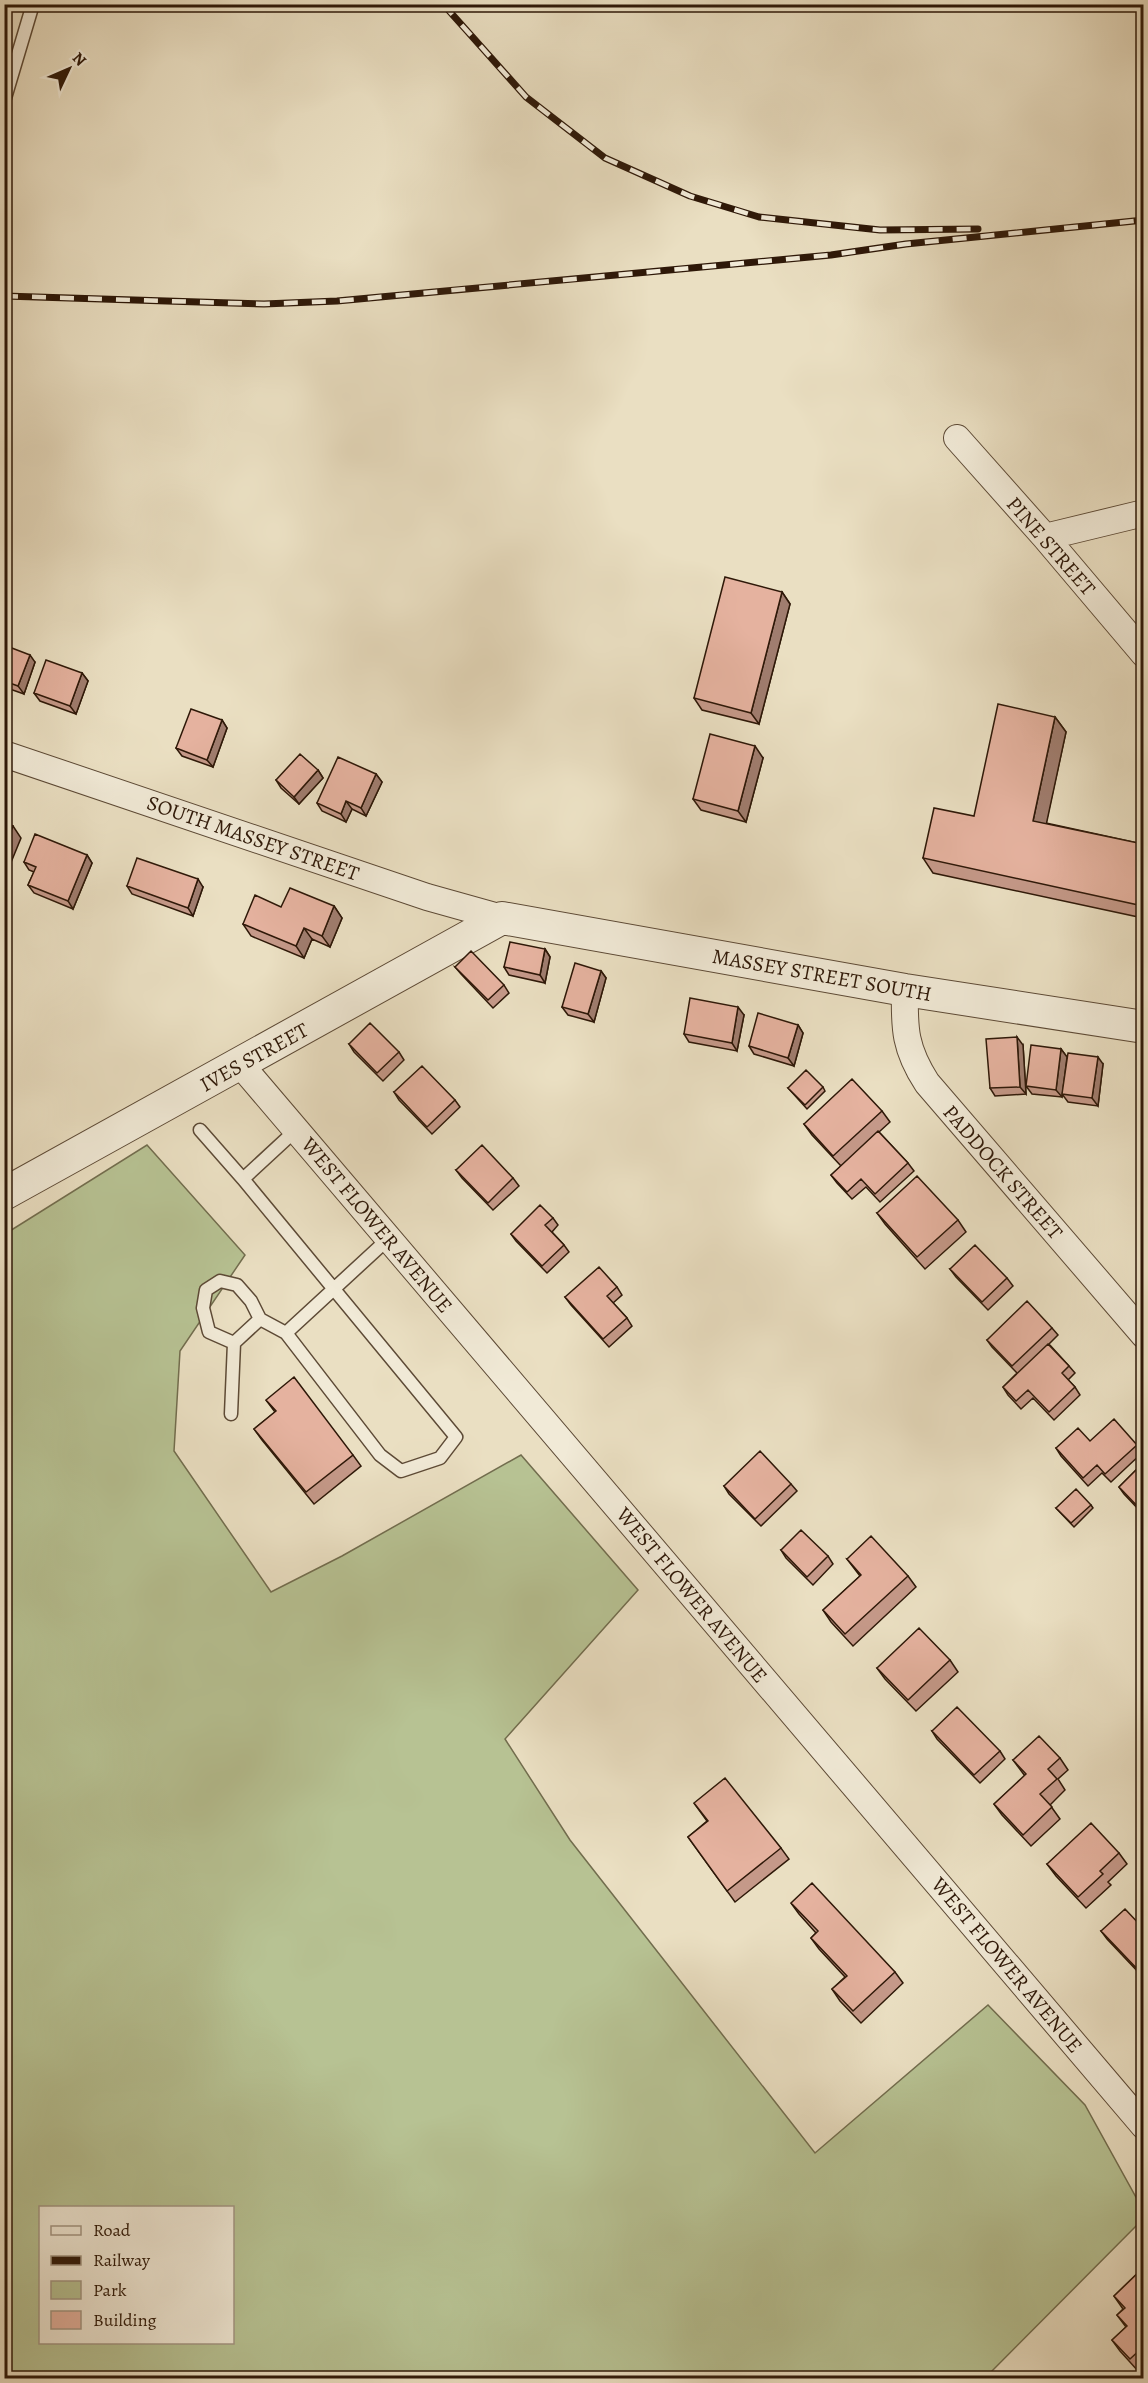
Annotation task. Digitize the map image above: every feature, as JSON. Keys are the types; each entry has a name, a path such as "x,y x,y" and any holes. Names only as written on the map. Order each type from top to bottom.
{"street":[{"name":"PINE STREET","path":"957,438 1046,537 1143,654"},
{"path":"1046,537 1143,513"},
{"name":"SOUTH MASSEY STREET","path":"4,754 427,897 502,918"},
{"name":"MASSEY STREET SOUTH","path":"502,918 905,990 1143,1027"},
{"name":"IVES STREET","path":"4,1194 502,918"},
{"name":"PADDOCK STREET","path":"905,990 904,1027 907,1046 927,1083 1143,1335"},
{"name":"WEST FLOWER AVENUE","path":"240,1064 1143,2126"}],"lane":[{"path":"5,98 33,4"},
{"path":"200,1130 456,1437 440,1458 401,1471 380,1455 286,1333 260,1319 251,1301 237,1285 220,1281 206,1290 202,1308 209,1332 234,1343"},
{"path":"243,1179 296,1130"},
{"path":"286,1333 388,1239"},
{"path":"231,1414 234,1343 260,1319"}],"green space":[{"path":"147,1145 245,1255 180,1351 174,1451 271,1592 342,1556 521,1455 638,1590 505,1739 570,1840 815,2153 988,2005 1085,2105 1143,2210 1143,2219 985,2378 5,2378 5,1234"}],"building":[{"path":"725,577 782,592 751,713 694,698"},
{"path":"4,645 30,655 18,686 4,681"},
{"path":"46,660 82,673 70,706 34,693"},
{"path":"998,704 1055,717 1033,821 1143,844 1143,906 923,858 934,808 974,816"},
{"path":"191,709 222,720 207,760 176,748"},
{"path":"710,734 755,746 738,811 693,799"},
{"path":"300,754 318,770 294,797 276,780"},
{"path":"338,757 376,774 361,808 346,801 341,814 317,803"},
{"path":"4,823 13,826 4,847"},
{"path":"35,834 87,855 68,901 28,885 36,867 24,862"},
{"path":"137,858 198,879 188,908 127,886"},
{"path":"290,888 334,906 322,936 304,928 296,946 243,924 255,895 281,907"},
{"path":"510,942 545,949 540,975 504,967"},
{"path":"471,951 504,985 488,1000 455,967"},
{"path":"575,963 601,971 588,1014 562,1007"},
{"path":"690,998 738,1007 732,1043 684,1034"},
{"path":"758,1013 798,1025 788,1058 749,1046"},
{"path":"370,1023 399,1052 377,1073 349,1044"},
{"path":"1017,1037 1020,1087 990,1088 986,1039"},
{"path":"1031,1045 1061,1049 1056,1090 1026,1086"},
{"path":"1068,1053 1098,1057 1092,1098 1062,1094"},
{"path":"422,1066 455,1100 427,1127 394,1092"},
{"path":"806,1070 823,1087 805,1105 788,1088"},
{"path":"852,1079 882,1111 833,1156 804,1124"},
{"path":"878,1131 908,1163 875,1194 861,1179 847,1192 831,1175"},
{"path":"482,1145 513,1178 488,1203 456,1170"},
{"path":"917,1176 958,1220 917,1257 877,1213"},
{"path":"540,1205 553,1218 545,1225 564,1245 542,1266 511,1234"},
{"path":"975,1245 1007,1278 982,1302 950,1269"},
{"path":"599,1267 617,1287 607,1296 627,1318 603,1339 565,1297"},
{"path":"1027,1301 1052,1328 1012,1366 987,1340"},
{"path":"1048,1344 1069,1366 1062,1373 1075,1387 1049,1412 1028,1390 1016,1401 1003,1387"},
{"path":"294,1377 353,1455 306,1492 254,1429 276,1411 266,1400"},
{"path":"1114,1419 1137,1445 1105,1474 1097,1465 1083,1478 1056,1448 1078,1428 1090,1441"},
{"path":"760,1451 791,1484 755,1519 724,1486"},
{"path":"1143,1463 1143,1512 1119,1487"},
{"path":"1076,1489 1091,1505 1071,1523 1056,1508"},
{"path":"801,1530 828,1556 807,1577 781,1550"},
{"path":"871,1536 908,1576 845,1634 823,1610 861,1575 847,1559"},
{"path":"919,1628 950,1660 908,1700 877,1668"},
{"path":"957,1707 1000,1751 974,1775 932,1731"},
{"path":"1039,1736 1060,1758 1048,1769 1057,1779 1040,1794 1052,1807 1023,1835 994,1804 1026,1774 1013,1760"},
{"path":"725,1778 781,1848 727,1891 688,1837 708,1821 694,1803"},
{"path":"1091,1823 1119,1853 1100,1871 1103,1874 1078,1897 1047,1864"},
{"path":"812,1883 895,1972 853,2011 832,1989 847,1976 811,1938 818,1931 791,1903"},
{"path":"1125,1909 1143,1928 1143,1975 1101,1931"},
{"path":"1143,2268 1143,2347 1130,2359 1112,2340 1127,2326 1117,2315 1125,2308 1114,2296"}],"railway":[{"path":"443,4 526,97 605,158 690,196 759,217 880,230 978,229"},
{"path":"4,296 264,304 337,301 831,255 906,244 1144,220"}]}
